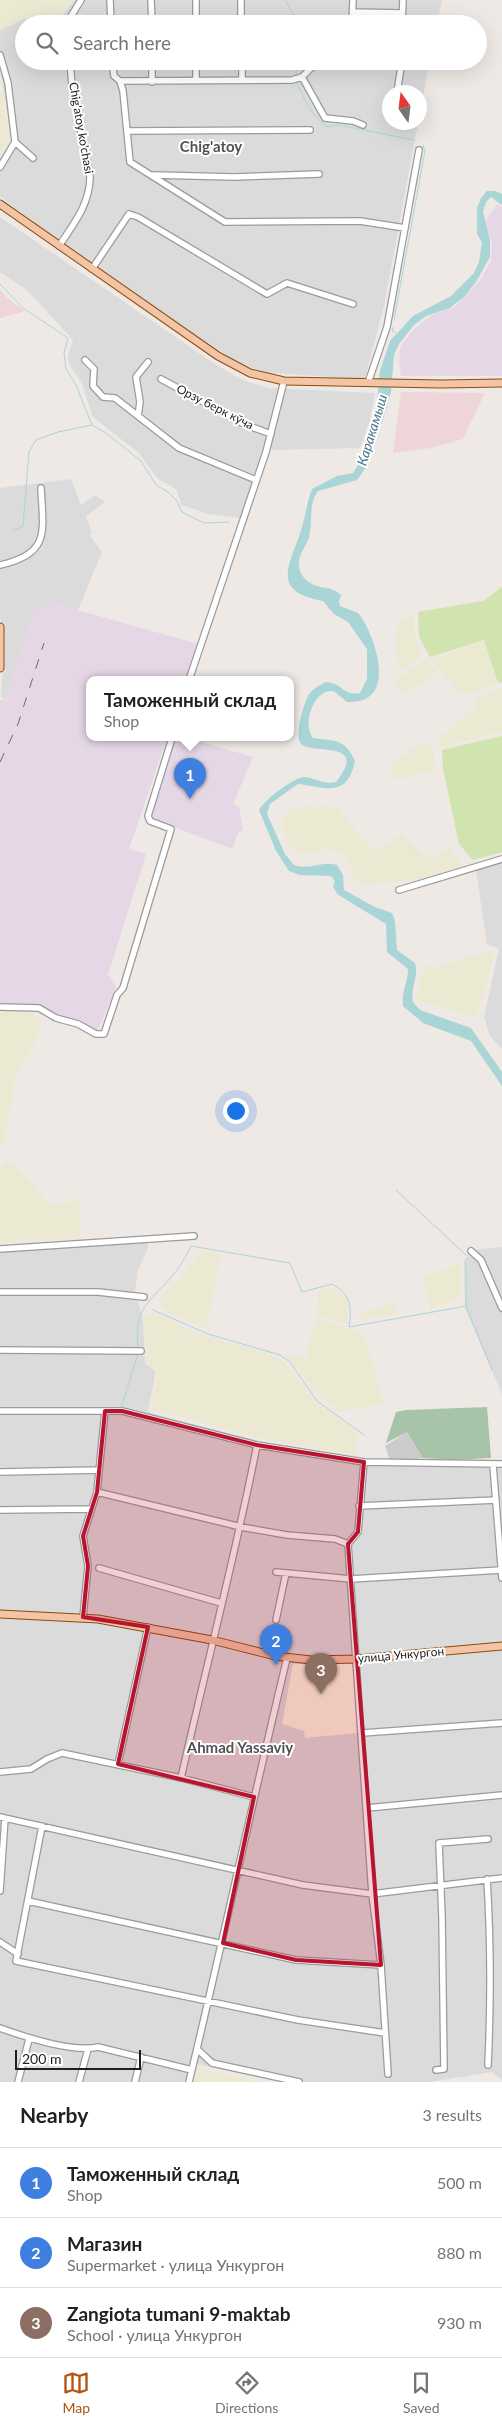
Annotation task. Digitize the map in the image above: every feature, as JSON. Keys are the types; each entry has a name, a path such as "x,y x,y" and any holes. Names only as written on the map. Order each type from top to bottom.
{"main road":[{"path":"0,204 234,365 256,375 284,381 502,383"},
{"path":"0,627 0,668"},
{"name":"улица Ункургон","path":"0,1614 82,1617 148,1627 287,1658 357,1659 502,1646"}],"street":[{"path":"72,15 81,0"},
{"path":"110,0 111,15"},
{"path":"151,0 152,15"},
{"path":"196,0 196,15"},
{"path":"241,0 241,15"},
{"path":"353,0 353,15"},
{"path":"353,12 402,13 402,0"},
{"path":"0,56 8,83 15,142 0,167"},
{"name":"Chig'atoy ko'chasi","path":"59,246 83,210 90,189 90,177 72,86 71,70"},
{"path":"113,70 114,76 120,81 125,100 130,162 225,222 360,220 405,228"},
{"path":"152,70 152,82"},
{"path":"196,70 196,81"},
{"path":"242,70 242,80"},
{"path":"120,81 292,80 302,76 309,70"},
{"path":"398,85 401,70"},
{"path":"302,76 325,118 353,121 362,125"},
{"path":"127,131 310,130"},
{"path":"15,142 33,158"},
{"path":"372,383 388,328 419,150"},
{"path":"153,175 234,177 319,174"},
{"path":"92,269 129,214 138,217 267,294 287,283 353,304"},
{"path":"85,360 94,369 93,386 102,397 115,398 179,448 256,480"},
{"path":"138,416 140,402 136,377 148,362"},
{"name":"Орзу берк кўча","path":"161,379 244,424 271,434"},
{"path":"190,676 271,434 284,381"},
{"path":"0,565 29,555 38,543 43,531 41,488"},
{"path":"0,1007 39,1008 56,1018 78,1024 96,1034 104,1034 117,996 124,988 171,829 150,821 148,816 171,741"},
{"path":"399,890 502,859"},
{"path":"0,1249 194,1236"},
{"path":"470,1251 481,1260 500,1297 502,1308"},
{"path":"0,1292 98,1292 144,1297"},
{"path":"0,1350 142,1351"},
{"path":"82,1617 88,1566 83,1536 97,1492 104,1410"},
{"path":"0,1411 122,1411 257,1445 364,1462 502,1464"},
{"path":"180,1778 241,1526 257,1445"},
{"path":"364,1462 358,1532 348,1544 372,1894 381,1966 388,2074"},
{"path":"492,1465 502,1578"},
{"path":"0,1472 99,1470"},
{"path":"97,1492 241,1526 288,1535 335,1539 348,1544"},
{"path":"359,1506 496,1500"},
{"path":"0,1510 91,1509"},
{"path":"99,1568 221,1603"},
{"path":"276,1572 351,1578 501,1570"},
{"path":"276,1620 286,1573"},
{"path":"118,1764 148,1627"},
{"path":"189,2082 223,1943 237,1871 287,1658"},
{"path":"362,1733 502,1723"},
{"path":"0,1772 31,1769 46,1758 62,1753 180,1778 254,1797"},
{"path":"367,1808 502,1795"},
{"path":"0,1891 2,1818 303,1885 372,1894 502,1878"},
{"path":"42,1826 16,1961 298,2020 385,2032"},
{"path":"436,2070 444,2069 442,1884 439,1843 488,1839"},
{"path":"487,1879 492,1949 492,2012 488,2065"},
{"path":"28,1901 296,1960 381,1966"},
{"path":"0,1942 18,1954"},
{"path":"0,2028 29,2039 88,2049 98,2046 192,2070"},
{"path":"18,2082 29,2039"},
{"path":"79,2082 88,2049"},
{"path":"197,2049 212,2062 299,2082"},
{"path":"134,2082 141,2057"}],"highlighted area":[{"path":"105,1411 122,1411 257,1445 364,1462 358,1532 348,1544 381,1965 296,1960 223,1943 254,1797 118,1764 148,1627 83,1617 88,1566 83,1536 97,1492"}],"shaded area":[{"path":"0,0 74,0 62,15 15,15 15,23 0,30"},
{"name":"Chig'atoy","path":"74,0 442,0 439,15 62,15"},
{"name":"Chig'atoy","path":"15,23 15,70 428,70 425,85 382,85 382,130 417,130 384,306 365,379 268,373 238,363 123,287 0,197 0,159 12,140 0,68 0,30"},
{"path":"0,92 3,92 10,141 0,155"},
{"path":"497,204 502,207 502,376 401,376 399,363 400,347 413,330 432,315 455,307 479,282 491,261 492,244 486,220"},
{"path":"0,217 209,360 240,379 268,388 375,393 370,420 360,448 269,450 240,518 208,514 182,505 176,489 158,479 139,453 93,417 82,384 69,364 68,355 73,340 28,291 0,272"},
{"path":"0,289 6,297 25,311 0,318"},
{"path":"401,392 485,393 463,439 431,448 393,453"},
{"path":"71,479 81,505 95,495 105,502 86,516 92,533 90,536 102,552 78,610 46,601 34,613 6,699 1,697 5,635 0,618 0,488"},
{"path":"46,601 198,644 187,676 86,676 86,741 166,741 129,849 146,854 108,975 116,987 97,1032 57,1018 39,1007 0,1005 0,700 6,699 34,613"},
{"path":"413,616 416,643 422,656 399,671 395,641 400,621"},
{"path":"484,641 497,684 469,693 466,691 459,693 431,659"},
{"path":"428,659 437,673 403,695 394,680"},
{"path":"502,688 502,732 441,747 439,738 477,706 477,697"},
{"path":"175,741 198,741 253,757 233,804 239,807 243,831 239,831 232,849 150,818"},
{"path":"419,744 433,744 435,769 396,780 391,765"},
{"path":"306,805 314,808 321,806 336,807 375,852 401,834 423,855 438,855 449,847 464,868 420,879 358,884 353,877 352,866 345,855 327,848 313,853 297,853 290,846 281,824 287,811"},
{"path":"502,862 502,1049 490,1036 484,1017 499,948 487,945 476,870"},
{"path":"495,949 477,1017 415,1000 425,965 433,968"},
{"path":"21,1010 32,1013 42,1023 40,1033 16,1074 4,1144 0,1143 0,1011"},
{"path":"5,1163 12,1163 34,1185 45,1201 57,1206 80,1197 80,1238 0,1242 0,1172"},
{"name":"Ahmad Yassaviy","path":"147,1236 148,1248 138,1270 135,1291 143,1319 145,1363 156,1371 148,1412 256,1441 365,1459 502,1461 502,2080 492,2072 430,2082 279,2082 191,2063 186,2082 0,2082 0,1246"},
{"path":"502,1247 502,1394 465,1308 464,1260 472,1250"},
{"path":"199,1251 220,1253 207,1329 169,1313 158,1303 165,1291 174,1285 192,1263"},
{"path":"461,1263 461,1297 431,1309 422,1278"},
{"path":"330,1288 340,1292 348,1302 347,1324 317,1315 319,1290"},
{"path":"393,1303 397,1314 362,1319 359,1314"},
{"path":"154,1313 193,1332 272,1355 284,1362 316,1402 358,1433 355,1455 258,1438 151,1409 158,1371 146,1362 145,1318"},
{"path":"316,1317 364,1334 384,1404 339,1412 316,1392 286,1355 306,1358"},
{"path":"407,1432 423,1458 390,1461 385,1446"},
{"path":"293,1664 353,1664 357,1733 305,1738 304,1731 282,1724"},
{"path":"195,2067 258,2082 192,2082"}],"green space":[{"path":"502,587 502,682 498,683 484,640 430,657 419,637 418,612 483,601"},
{"path":"502,736 502,852 473,860 459,844 443,769 442,750"},
{"path":"487,1407 491,1458 454,1460 423,1458 407,1432 386,1443 396,1412"}],"water":[{"name":"Каракамыш","path":"487,191 495,191 502,194 502,205 491,197 486,202 483,211 490,239 490,257 476,282 465,296 450,308 426,316 414,325 399,344 394,355 391,392 383,420 370,451 367,466 357,480 318,491 313,501 309,537 300,558 299,568 305,579 317,586 341,595 340,606 358,613 373,640 378,664 379,676 377,686 370,696 361,701 347,702 335,692 329,691 323,693 317,699 310,714 310,731 313,738 339,742 343,745 355,761 351,773 347,781 341,786 334,788 298,784 270,804 267,814 285,854 294,865 305,867 326,864 337,865 343,875 344,890 375,907 392,913 395,921 397,950 415,963 416,973 412,997 413,1002 420,1010 471,1028 502,1072 502,1086 471,1041 423,1023 403,1006 408,969 387,952 386,924 337,894 333,886 335,881 331,876 300,875 289,871 276,851 259,810 273,795 301,777 332,783 336,782 345,768 346,759 343,754 307,747 301,744 299,740 299,727 305,703 310,693 326,682 332,683 349,693 360,693 367,679 367,649 348,622 334,614 323,601 306,596 295,590 289,582 289,563 302,527 312,489 337,476 353,473 357,467 376,414 380,371 390,341 413,316 451,296 474,273 479,262 482,242 477,234 477,208 481,198"}],"waterway":[{"path":"285,0 294,15"},
{"path":"296,70 296,75"},
{"path":"297,83 309,107 327,127 339,125 414,140"},
{"path":"394,320 425,151 423,145"},
{"path":"0,284 23,308 68,338 64,353 66,369 76,385 92,425"},
{"path":"393,328 392,331 396,333"},
{"path":"14,530 23,526 29,452 36,440 58,432 92,425 106,433 141,461 156,485 168,492 177,501 182,512 204,523 229,522"},
{"path":"396,1190 466,1255"},
{"path":"138,1348 139,1320 142,1311 177,1270 191,1246 290,1263 302,1292 332,1284 343,1292 349,1302 349,1327 466,1306"},
{"path":"466,1263 466,1306 492,1370"},
{"path":"153,1310 208,1334 280,1355 290,1362 317,1401 364,1435"},
{"path":"121,1408 138,1354"}],"railway":[{"path":"0,762 18,724 44,643"}],"place":[{"name":"Таможенный склад","path":"190,799"},
{"name":"Магазин","path":"276,1665"},
{"name":"Zangiota tumani 9-maktab","path":"321,1694"}],"district":[{"name":"Chig'atoy","path":"211,147"},
{"name":"Ahmad Yassaviy","path":"240,1748"}]}
